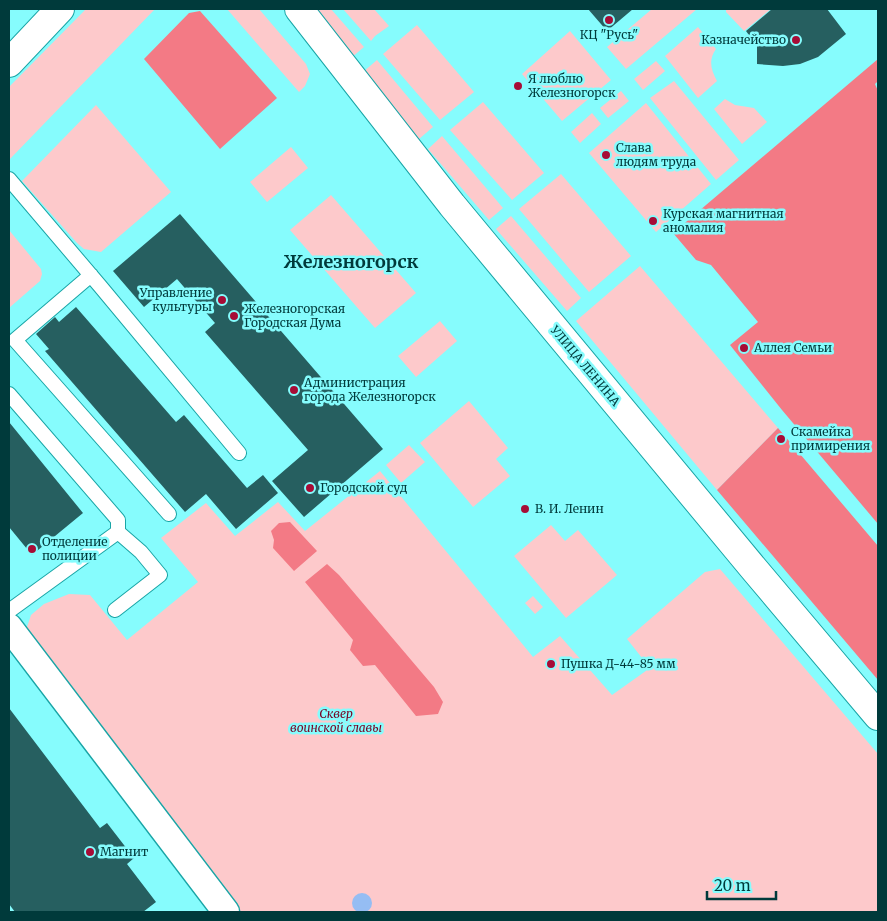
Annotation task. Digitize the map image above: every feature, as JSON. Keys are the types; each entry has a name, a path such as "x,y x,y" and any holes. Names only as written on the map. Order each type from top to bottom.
{"main road":[{"path":"9,63 60,9"},
{"name":"УЛИЦА ЛЕНИНА","path":"299,9 452,205 760,577 878,716"}],"street":[{"path":"9,627 226,912"}],"lane":[{"path":"9,179 239,453"},
{"path":"91,275 15,340 168,514"},
{"path":"9,394 118,520 118,532 141,552 160,575 115,610"},
{"path":"9,611 118,532"}],"green space":[{"path":"86,9 155,9 9,160 9,87"},
{"path":"227,9 259,9 306,64 310,74 305,86 299,92"},
{"path":"309,9 331,9 364,47 351,58"},
{"path":"343,9 374,9 389,26 371,41"},
{"path":"652,9 697,9 626,69 607,47"},
{"path":"726,9 771,9 744,31 726,12"},
{"path":"417,25 474,92 440,120 383,54"},
{"path":"698,27 716,49 711,65 717,81 698,98 665,56"},
{"path":"570,31 611,80 562,121 522,74"},
{"path":"377,60 433,127 419,139 363,72"},
{"path":"656,61 665,71 643,90 634,79"},
{"path":"674,81 739,160 716,180 650,98"},
{"path":"621,91 629,101 608,118 600,108"},
{"path":"725,99 735,105 754,108 767,122 742,144 714,109"},
{"path":"483,102 544,173 512,200 450,130"},
{"path":"646,103 711,184 656,232 589,153"},
{"path":"96,105 171,192 101,252 84,249 77,243 22,181"},
{"path":"592,113 601,124 580,143 571,132"},
{"path":"442,136 503,208 489,220 428,149"},
{"path":"291,147 308,168 267,202 250,182"},
{"path":"561,174 631,256 589,292 519,209"},
{"path":"331,195 416,293 375,328 290,230"},
{"path":"511,216 581,298 567,311 496,229"},
{"path":"9,230 41,269 42,274 40,281 9,308"},
{"path":"640,266 778,428 717,490 576,321"},
{"path":"440,321 457,341 416,377 398,356"},
{"path":"469,401 508,448 496,459 510,476 473,507 420,443"},
{"path":"409,445 425,462 401,483 386,465"},
{"name":"Сквер воинской славы","path":"380,471 533,657 560,636 612,695 650,668 627,639 705,572 720,569 878,754 878,912 240,912 26,630 31,615 44,604 69,594 90,595 127,640 198,582 161,538 206,503 235,536 278,502 305,531"},
{"path":"551,525 565,541 578,530 617,575 566,618 514,556"},
{"path":"533,596 543,607 535,614 525,603"}],"shaded area":[{"path":"200,11 277,98 220,149 144,59 189,13"},
{"path":"878,59 878,81 875,84 878,91 878,524 730,345 758,322 711,265 696,260 673,233"},
{"path":"778,428 878,546 878,680 717,490"},
{"path":"290,522 317,551 294,571 273,548 274,540 271,531 279,523"},
{"path":"327,564 339,575 434,687 443,702 438,714 416,716 375,665 363,666 350,650 353,640 305,582"}],"water":[{"path":"358,893 366,893 372,899 372,907 366,913 358,913 352,907 352,899"}],"building":[{"name":"КЦ \"Русь\"","path":"588,9 633,9 607,31"},
{"name":"Казначейство","path":"772,9 827,9 846,34 818,57 800,64 783,66 757,64 757,46 746,31"},
{"name":"Администрация города Железногорск","path":"180,214 383,449 304,517 272,481 308,450 205,332 215,323 177,279 144,307 113,271"},
{"path":"76,307 176,422 184,415 247,488 263,475 278,493 236,529 206,494 185,512 45,351 49,349 36,334 55,317 59,322"},
{"path":"9,422 83,513 32,555 9,527"},
{"path":"9,708 100,828 107,823 134,858 127,864 156,902 143,912 15,912 9,904"}],"place":[{"name":"КЦ \"Русь\"","path":"609,20"},
{"name":"Казначейство","path":"796,40"},
{"name":"Я люблю Железногорск","path":"518,86"},
{"name":"Слава людям труда","path":"606,155"},
{"name":"Курская магнитная аномалия","path":"653,221"},
{"name":"Управление культуры","path":"222,300"},
{"name":"Железногорская Городская Дума","path":"234,316"},
{"name":"Аллея Семьи","path":"744,348"},
{"name":"Администрация города Железногорск","path":"294,390"},
{"name":"Скамейка примирения","path":"781,439"},
{"name":"Городской суд","path":"310,488"},
{"name":"В. И. Ленин","path":"525,509"},
{"name":"Отделение полиции","path":"32,549"},
{"name":"Пушка Д-44-85 мм","path":"551,664"},
{"name":"Магнит","path":"90,852"}],"district":[{"name":"Железногорск","path":"351,262"}]}
